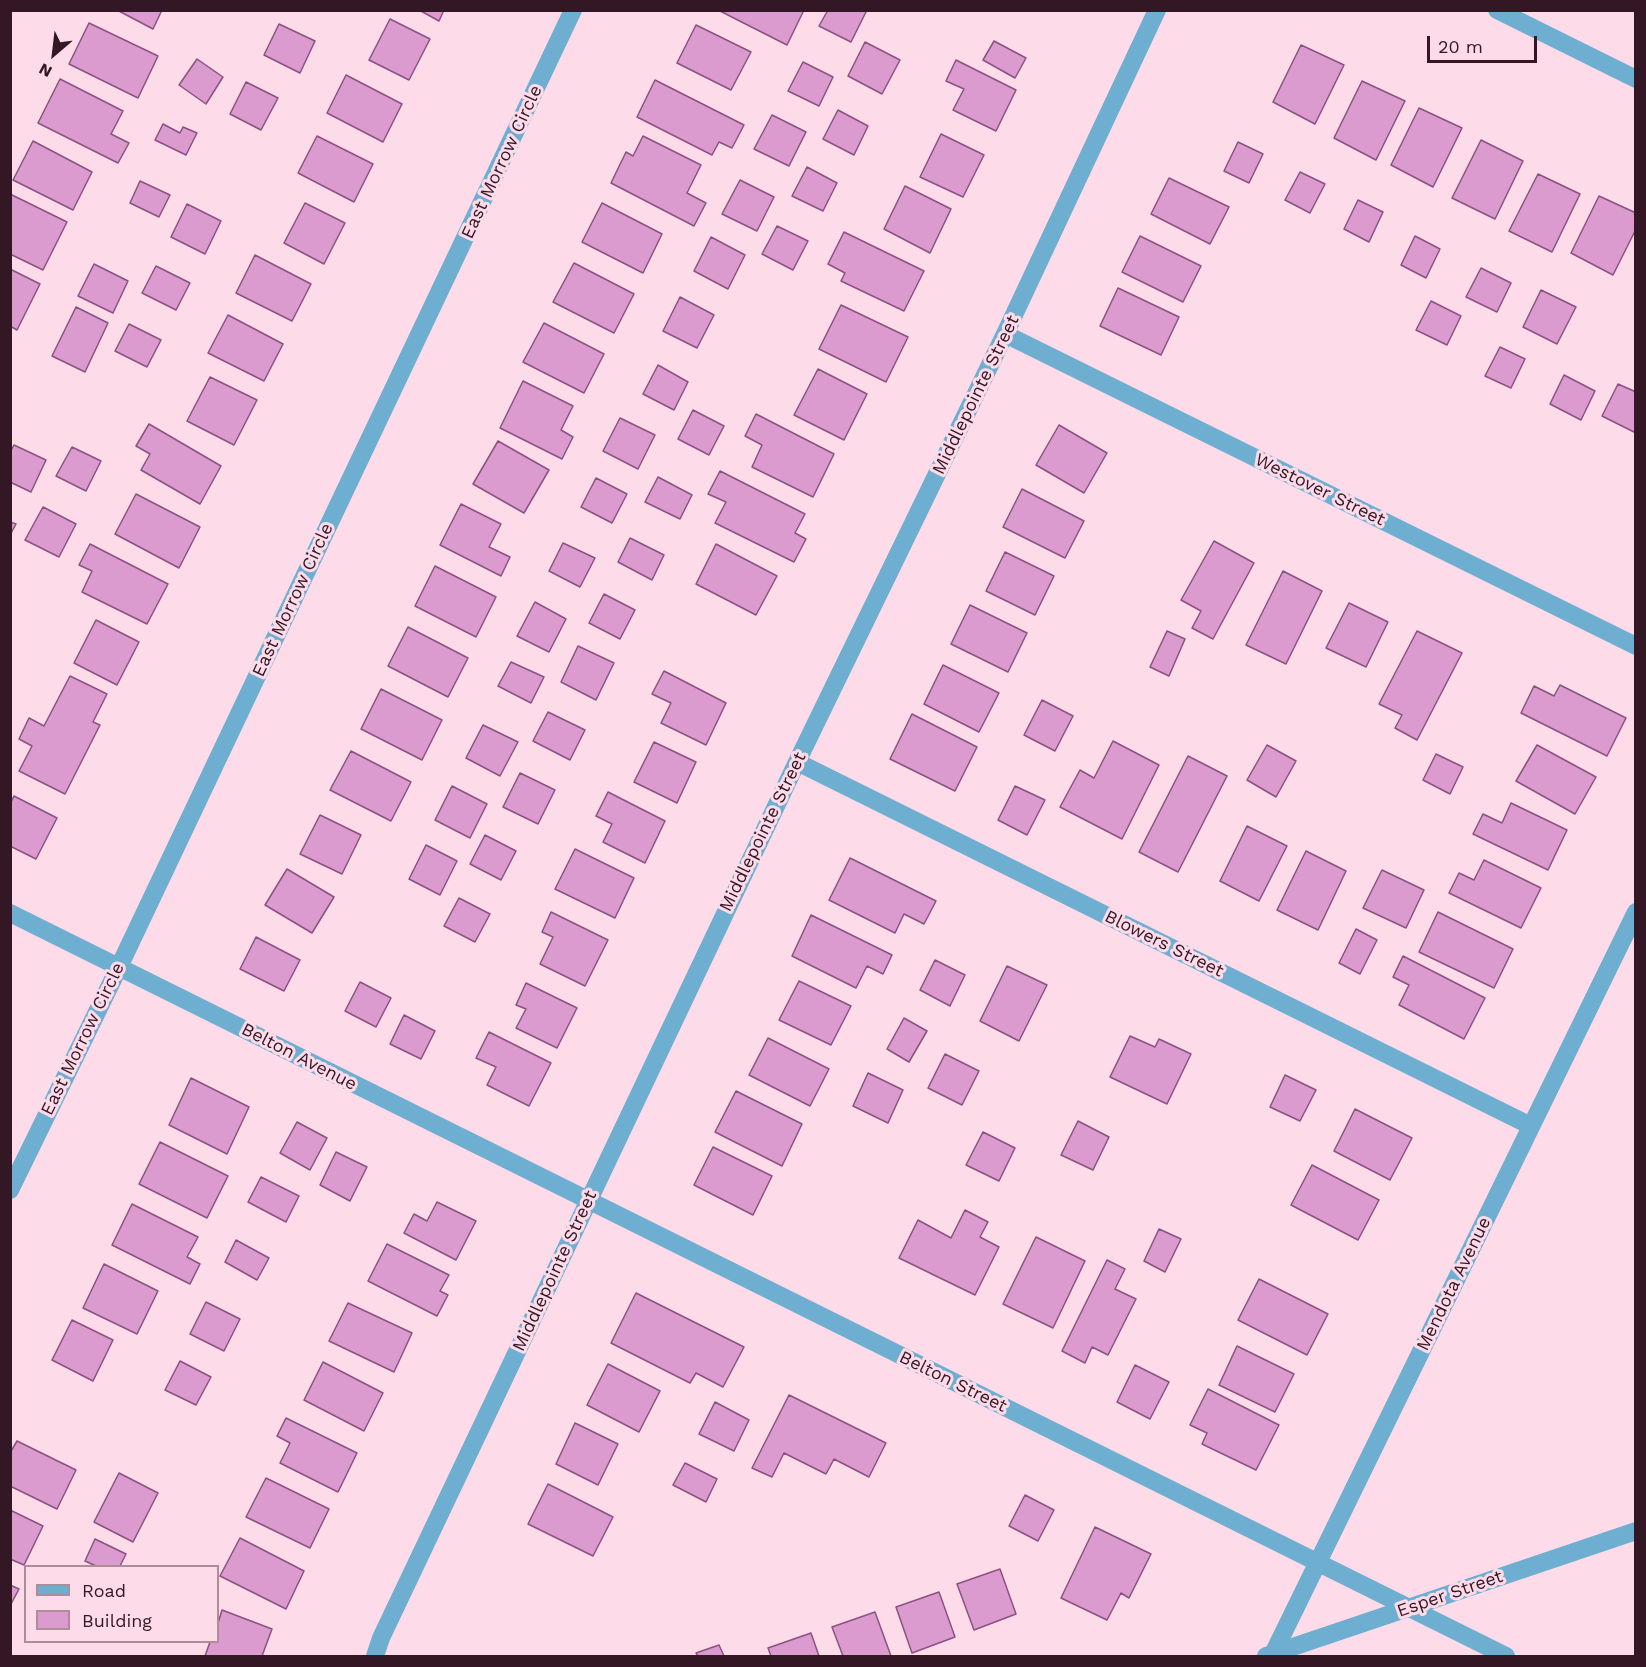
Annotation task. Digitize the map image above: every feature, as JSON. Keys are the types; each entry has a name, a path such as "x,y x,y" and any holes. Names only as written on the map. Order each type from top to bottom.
{"street":[{"name":"East Morrow Circle","path":"10,1190 119,967 573,10"},
{"name":"Middlepointe Street","path":"375,1656 381,1638 796,762 1005,334 1157,10"},
{"path":"1497,10 1635,79"},
{"name":"Westover Street","path":"1005,334 1635,646"},
{"name":"Blowers Street","path":"796,762 1531,1126"},
{"name":"Mendota Avenue","path":"1271,1656 1635,912"},
{"name":"Belton Avenue","path":"10,913 588,1200"},
{"name":"Belton Street","path":"588,1200 1318,1563"},
{"name":"Esper Street","path":"1271,1656 1635,1531"},
{"path":"1318,1563 1506,1656"}],"building":[{"path":"117,10 162,10 153,29"},
{"path":"419,10 444,10 439,21"},
{"path":"718,10 804,10 787,45"},
{"path":"828,10 863,10 866,12 851,42 819,26"},
{"path":"390,19 430,39 409,80 369,60"},
{"path":"89,23 158,56 138,98 69,64"},
{"path":"279,24 315,41 300,73 264,55"},
{"path":"696,25 751,52 731,90 677,63"},
{"path":"994,41 1026,58 1015,78 983,60"},
{"path":"865,42 900,60 882,94 848,76"},
{"path":"1301,45 1344,65 1315,124 1273,102"},
{"path":"197,59 223,77 206,104 179,85"},
{"path":"956,60 1016,90 996,131 953,110 964,89 946,81"},
{"path":"803,62 833,77 819,106 788,91"},
{"path":"346,75 402,104 383,142 327,113"},
{"path":"60,79 123,111 111,134 129,143 118,163 38,123"},
{"path":"655,80 744,125 732,148 719,142 712,155 637,117"},
{"path":"1362,81 1405,101 1376,160 1334,138"},
{"path":"246,82 278,98 261,130 230,114"},
{"path":"1419,108 1462,128 1433,187 1391,165"},
{"path":"838,110 868,126 854,155 823,139"},
{"path":"772,115 806,132 789,166 754,149"},
{"path":"163,124 180,133 183,127 197,133 186,155 155,140"},
{"path":"941,134 984,155 963,197 920,177"},
{"path":"317,136 373,164 354,202 298,173"},
{"path":"643,136 701,165 687,193 706,203 694,226 611,183 626,152 633,156"},
{"path":"1481,140 1523,161 1495,219 1452,198"},
{"path":"33,141 92,172 73,210 13,180"},
{"path":"1238,142 1263,154 1249,183 1224,171"},
{"path":"807,167 837,183 823,211 792,196"},
{"path":"1300,172 1325,184 1310,213 1285,200"},
{"path":"1538,174 1580,194 1552,252 1509,231"},
{"path":"1169,178 1229,207 1210,244 1151,214"},
{"path":"740,180 774,197 757,231 722,214"},
{"path":"140,181 170,195 159,217 130,203"},
{"path":"905,186 951,209 930,253 884,229"},
{"path":"10,194 67,222 43,270 10,254"},
{"path":"1599,196 1636,213 1636,229 1613,275 1571,253"},
{"path":"1358,200 1383,212 1369,242 1344,229"},
{"path":"305,203 345,223 324,264 284,243"},
{"path":"602,203 662,234 643,273 582,242"},
{"path":"187,204 221,221 205,254 171,237"},
{"path":"777,226 808,241 793,270 762,254"},
{"path":"844,232 924,271 904,311 841,281 845,273 828,264"},
{"path":"1140,236 1201,266 1183,302 1122,272"},
{"path":"1415,236 1440,249 1426,278 1401,265"},
{"path":"711,237 745,255 728,289 694,271"},
{"path":"255,255 311,284 292,321 236,293"},
{"path":"574,263 634,294 614,333 553,302"},
{"path":"94,264 128,281 113,313 78,296"},
{"path":"156,266 190,283 176,310 142,293"},
{"path":"1481,268 1511,283 1497,312 1466,297"},
{"path":"10,269 40,284 17,330 10,326"},
{"path":"1118,288 1179,317 1161,355 1100,326"},
{"path":"1541,290 1576,307 1557,344 1523,327"},
{"path":"680,297 714,315 697,348 663,331"},
{"path":"1431,301 1461,316 1447,345 1416,330"},
{"path":"841,305 908,337 886,382 819,349"},
{"path":"76,307 108,323 85,372 52,356"},
{"path":"228,315 283,344 264,381 208,353"},
{"path":"544,323 604,354 584,393 523,362"},
{"path":"129,324 161,340 147,367 115,351"},
{"path":"1500,347 1525,359 1511,388 1485,376"},
{"path":"658,365 688,382 674,410 643,394"},
{"path":"818,369 867,394 844,440 794,415"},
{"path":"1564,375 1595,391 1581,420 1550,404"},
{"path":"210,377 257,400 234,445 187,421"},
{"path":"523,381 573,406 561,430 573,437 562,459 500,428"},
{"path":"1618,384 1636,392 1636,433 1602,416"},
{"path":"693,410 724,426 709,455 678,439"},
{"path":"756,414 834,454 813,497 752,467 762,445 745,436"},
{"path":"620,418 655,435 638,469 603,451"},
{"path":"149,424 221,466 200,504 141,470 150,454 136,446"},
{"path":"1059,425 1107,453 1084,493 1036,465"},
{"path":"498,441 549,470 524,513 473,484"},
{"path":"14,445 46,460 31,492 10,482 10,452"},
{"path":"72,447 101,461 86,491 56,476"},
{"path":"720,471 805,514 795,533 806,539 794,562 715,523 726,502 708,494"},
{"path":"658,477 692,495 680,519 645,502"},
{"path":"596,478 627,494 612,523 581,507"},
{"path":"1022,489 1084,521 1065,558 1003,527"},
{"path":"136,494 200,527 179,568 115,534"},
{"path":"461,504 501,524 489,547 510,557 501,576 440,545"},
{"path":"43,507 76,524 59,557 25,540"},
{"path":"10,522 16,524 10,535"},
{"path":"630,538 664,555 652,580 618,562"},
{"path":"1214,541 1254,563 1213,639 1192,628 1201,611 1181,600"},
{"path":"563,543 595,558 580,587 549,571"},
{"path":"90,544 168,584 147,624 82,592 92,571 79,565"},
{"path":"716,544 777,576 756,615 696,584"},
{"path":"1005,552 1054,576 1035,615 986,591"},
{"path":"435,566 496,597 476,637 415,606"},
{"path":"1283,571 1322,591 1286,664 1246,645"},
{"path":"604,594 635,610 620,639 589,623"},
{"path":"535,602 566,619 549,652 517,636"},
{"path":"1349,603 1388,622 1366,667 1326,648"},
{"path":"970,605 1027,633 1008,672 951,644"},
{"path":"96,620 139,642 117,685 74,663"},
{"path":"408,627 468,658 448,697 388,666"},
{"path":"1167,631 1185,639 1169,676 1150,667"},
{"path":"1417,631 1462,653 1417,740 1395,728 1402,715 1379,704"},
{"path":"578,646 614,663 596,700 561,682"},
{"path":"511,662 544,677 531,703 498,686"},
{"path":"943,665 999,693 979,732 924,704"},
{"path":"664,671 726,703 706,745 661,723 671,703 652,694"},
{"path":"70,676 107,694 93,722 100,725 65,794 19,771 32,746 19,739 29,718 44,726"},
{"path":"1560,685 1626,718 1607,756 1521,713 1534,686 1554,696"},
{"path":"381,689 442,720 422,760 361,729"},
{"path":"1042,700 1073,716 1055,751 1024,735"},
{"path":"548,712 585,730 570,760 533,741"},
{"path":"912,714 977,747 955,791 890,759"},
{"path":"483,725 518,742 500,776 466,758"},
{"path":"1113,741 1159,765 1122,839 1060,807 1080,770 1094,778"},
{"path":"654,742 696,762 677,803 634,782"},
{"path":"1267,745 1296,761 1276,797 1247,780"},
{"path":"1537,745 1596,777 1575,814 1516,781"},
{"path":"351,751 411,782 391,821 330,790"},
{"path":"1436,754 1463,767 1450,794 1423,780"},
{"path":"1188,756 1227,776 1178,872 1139,852"},
{"path":"520,773 555,790 538,824 503,807"},
{"path":"452,786 487,804 470,838 435,820"},
{"path":"1015,786 1045,800 1027,835 998,820"},
{"path":"608,792 665,821 645,863 603,842 612,824 596,816"},
{"path":"14,796 57,818 36,859 10,846 10,804"},
{"path":"1511,803 1567,830 1548,870 1473,834 1483,814 1502,823"},
{"path":"320,815 361,835 342,874 300,854"},
{"path":"1247,826 1287,846 1259,901 1220,881"},
{"path":"485,835 516,851 501,880 470,864"},
{"path":"426,845 457,861 440,895 409,879"},
{"path":"575,849 634,878 615,918 555,889"},
{"path":"1306,851 1346,871 1318,930 1277,910"},
{"path":"850,858 936,901 924,924 904,914 895,933 829,900"},
{"path":"1484,860 1541,888 1521,928 1449,893 1459,873 1474,880"},
{"path":"287,869 334,897 312,933 265,905"},
{"path":"1382,870 1424,890 1406,928 1363,908"},
{"path":"459,898 490,914 475,942 444,926"},
{"path":"551,912 608,940 585,986 540,964 553,937 542,932"},
{"path":"1438,912 1513,949 1494,988 1419,952"},
{"path":"811,915 892,955 883,974 867,966 856,988 792,956"},
{"path":"1356,929 1377,940 1360,974 1339,963"},
{"path":"256,937 300,960 284,991 240,969"},
{"path":"1403,956 1485,998 1464,1039 1399,1005 1409,985 1393,977"},
{"path":"935,960 965,975 950,1006 920,990"},
{"path":"1007,966 1047,985 1019,1041 980,1021"},
{"path":"799,981 851,1006 831,1045 779,1020"},
{"path":"360,982 391,998 376,1027 345,1011"},
{"path":"526,983 577,1008 557,1048 516,1028 526,1009 516,1005"},
{"path":"404,1015 435,1031 421,1059 390,1044"},
{"path":"904,1018 927,1031 909,1062 887,1049"},
{"path":"489,1032 551,1063 529,1106 487,1085 496,1067 476,1058"},
{"path":"1130,1036 1155,1047 1159,1039 1191,1054 1167,1104 1110,1077"},
{"path":"768,1038 829,1069 810,1106 749,1075"},
{"path":"945,1054 979,1071 962,1105 928,1088"},
{"path":"868,1073 903,1090 888,1123 853,1106"},
{"path":"1285,1075 1316,1090 1300,1121 1270,1107"},
{"path":"191,1078 249,1107 227,1154 169,1125"},
{"path":"736,1091 802,1124 782,1166 715,1132"},
{"path":"1355,1109 1412,1138 1390,1180 1334,1151"},
{"path":"1078,1121 1109,1137 1093,1170 1061,1155"},
{"path":"297,1122 327,1138 310,1170 280,1153"},
{"path":"983,1132 1015,1148 999,1181 966,1165"},
{"path":"160,1142 228,1176 207,1218 139,1184"},
{"path":"713,1147 772,1176 753,1215 694,1185"},
{"path":"336,1152 367,1167 350,1201 320,1185"},
{"path":"1312,1165 1379,1200 1358,1240 1291,1205"},
{"path":"261,1177 299,1196 286,1222 248,1202"},
{"path":"437,1202 476,1221 456,1260 404,1233 414,1214 427,1221"},
{"path":"132,1204 198,1237 187,1257 200,1264 190,1284 112,1245"},
{"path":"965,1210 988,1222 980,1237 999,1247 975,1295 899,1258 918,1220 951,1238"},
{"path":"1159,1229 1181,1239 1165,1272 1144,1261"},
{"path":"1036,1237 1085,1261 1053,1328 1003,1304"},
{"path":"236,1240 269,1258 257,1280 225,1262"},
{"path":"387,1244 449,1275 440,1291 448,1295 437,1316 368,1281"},
{"path":"1107,1260 1125,1269 1115,1289 1136,1299 1108,1355 1092,1347 1085,1363 1062,1351"},
{"path":"104,1264 158,1291 137,1334 83,1308"},
{"path":"1259,1279 1328,1314 1307,1355 1238,1320"},
{"path":"636,1293 744,1347 723,1387 696,1373 690,1383 611,1343"},
{"path":"206,1302 240,1319 224,1351 190,1334"},
{"path":"348,1303 412,1333 394,1372 329,1341"},
{"path":"72,1320 113,1340 93,1381 52,1360"},
{"path":"1237,1346 1294,1374 1275,1412 1219,1385"},
{"path":"180,1361 211,1377 196,1405 165,1390"},
{"path":"323,1362 383,1393 364,1431 304,1400"},
{"path":"608,1364 660,1391 639,1432 587,1405"},
{"path":"1135,1365 1169,1382 1150,1419 1117,1402"},
{"path":"1208,1389 1279,1425 1256,1470 1202,1444 1207,1433 1190,1425"},
{"path":"789,1395 886,1443 869,1477 834,1459 826,1474 784,1453 772,1477 752,1468"},
{"path":"715,1402 749,1420 734,1451 699,1434"},
{"path":"286,1418 357,1453 338,1492 280,1463 290,1443 277,1436"},
{"path":"575,1423 618,1444 598,1485 556,1464"},
{"path":"17,1441 76,1470 57,1509 10,1486 10,1453"},
{"path":"685,1463 717,1479 706,1502 673,1485"},
{"path":"119,1473 158,1493 133,1542 94,1522"},
{"path":"266,1478 329,1509 310,1548 246,1517"},
{"path":"548,1484 613,1517 593,1556 528,1524"},
{"path":"1025,1495 1054,1510 1038,1541 1009,1526"},
{"path":"10,1510 43,1526 24,1565 10,1559"},
{"path":"1095,1527 1151,1554 1129,1598 1121,1593 1107,1620 1061,1598"},
{"path":"240,1538 304,1571 286,1609 220,1576"},
{"path":"95,1539 126,1554 120,1565 94,1565 85,1561"},
{"path":"1000,1569 1016,1614 974,1630 957,1584"},
{"path":"10,1585 19,1589 10,1606"},
{"path":"939,1592 955,1637 912,1653 896,1607"},
{"path":"222,1610 272,1629 262,1656 205,1656 210,1643 219,1643 219,1620"},
{"path":"875,1612 891,1656 843,1656 832,1627"},
{"path":"811,1633 819,1656 771,1656 768,1648"},
{"path":"719,1645 724,1656 698,1656 696,1653"}]}
